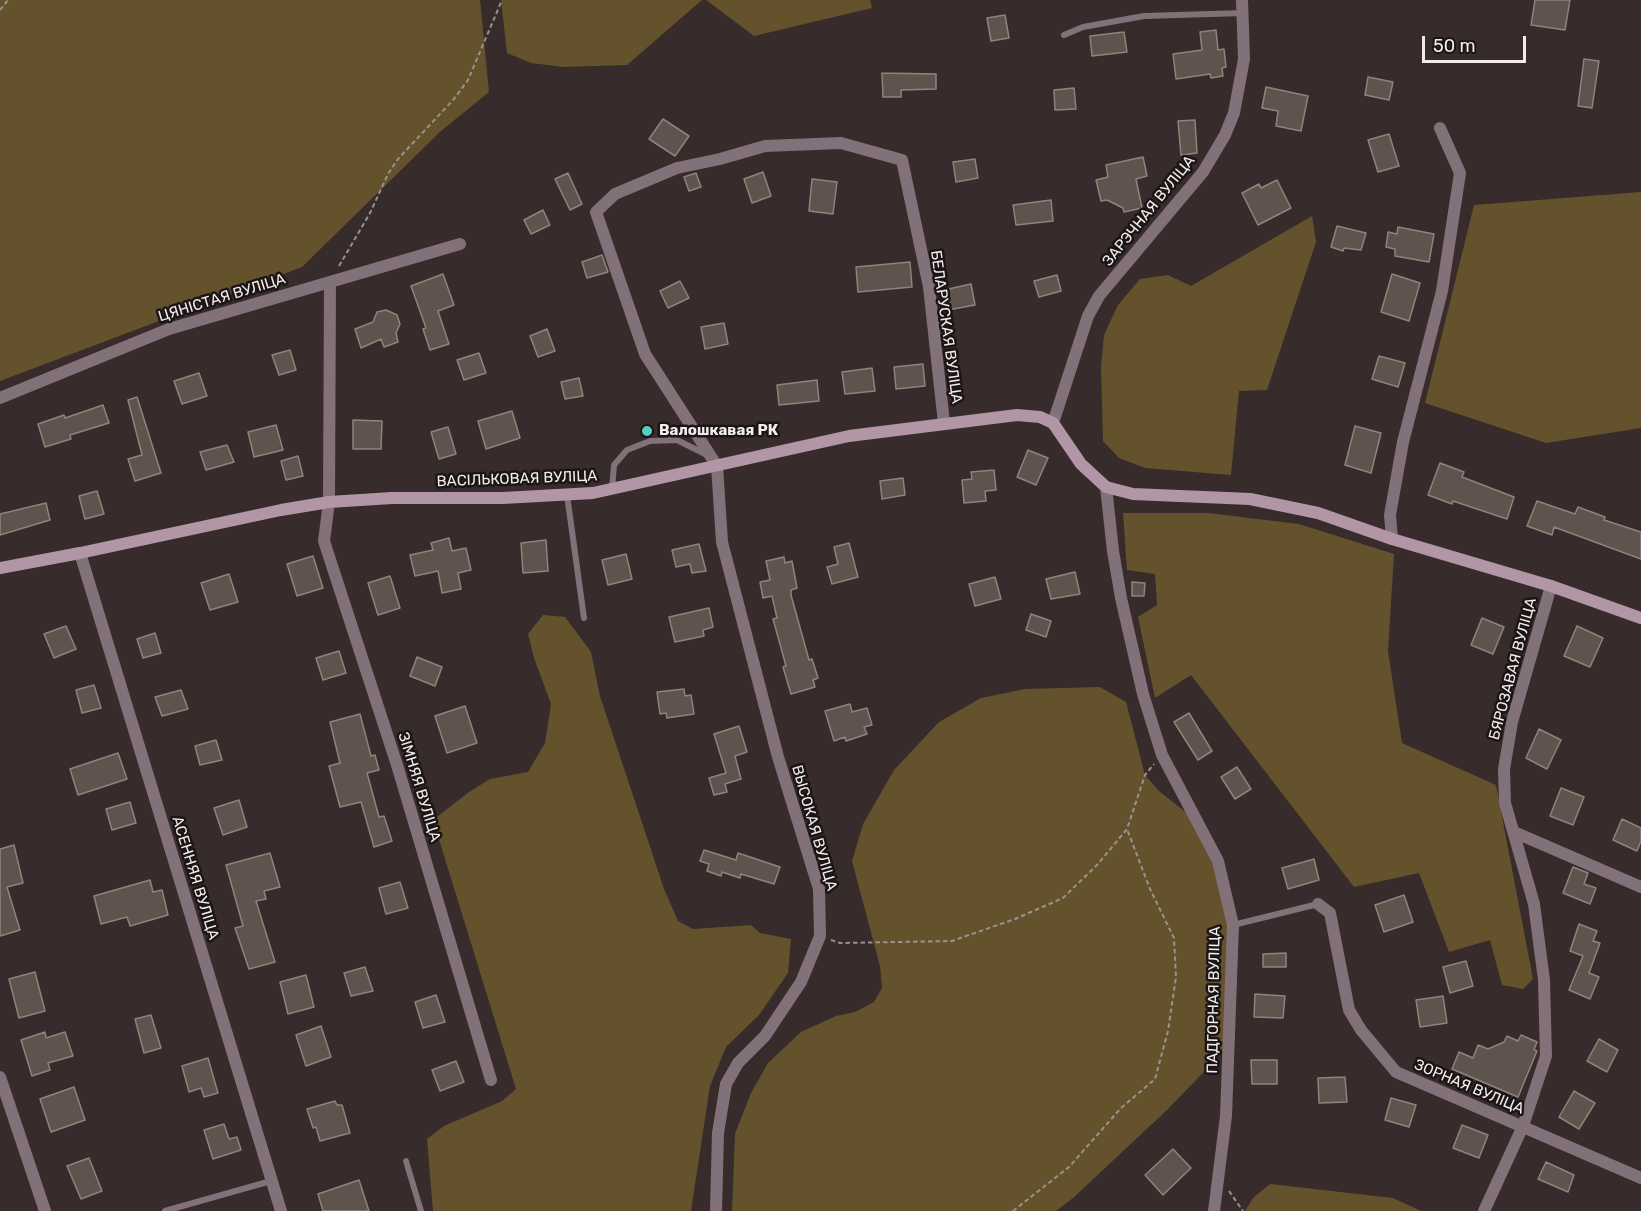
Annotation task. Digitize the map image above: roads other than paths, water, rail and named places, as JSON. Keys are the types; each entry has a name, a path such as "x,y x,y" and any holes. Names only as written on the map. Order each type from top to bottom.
{"street":[{"name":"ЗАРЭЧНАЯ ВУЛІЦА","path":"1053,423 1088,316 1099,296 1203,172 1225,135 1234,113 1245,59 1243,6"},
{"path":"1392,539 1390,515 1403,442 1442,291 1460,173 1440,128"},
{"name":"БЕЛАРУСКАЯ ВУЛІЦА","path":"714,461 645,354 596,212 615,194 677,168 765,146 841,143 902,160 929,287 944,423"},
{"name":"ЦЯНІСТАЯ ВУЛІЦА","path":"0,398 169,329 460,244"},
{"name":"ЗІМНЯЯ ВУЛІЦА","path":"330,282 329,502 324,541 398,765 491,1080"},
{"name":"ВАСІЛЬКОВАЯ ВУЛІЦА","path":"0,568 329,502 392,498 503,498 593,493 714,461 849,436 1017,415 1040,417 1053,423"},
{"path":"1053,423 1081,464 1106,487 1133,494 1250,499 1318,513 1392,539 1551,586 1641,618"},
{"name":"ВЫСОКАЯ ВУЛІЦА","path":"714,461 722,542 778,757 819,889 820,936 801,982 765,1036 738,1063 726,1084 718,1133 716,1211"},
{"name":"ПАДГОРНАЯ ВУЛІЦА","path":"1106,487 1121,598 1143,694 1162,755 1218,861 1233,925 1226,1116 1214,1211"},
{"name":"АСЕННЯЯ ВУЛІЦА","path":"80,553 281,1211"},
{"name":"БЯРОЗАВАЯ ВУЛІЦА","path":"1484,1211 1523,1126 1546,1056 1544,980 1534,904 1505,803 1504,769 1512,722 1551,586"},
{"path":"1514,832 1641,887"},
{"name":"ЗОРНАЯ ВУЛІЦА","path":"1318,904 1330,913 1349,1010 1361,1030 1396,1072 1641,1178"},
{"path":"0,1077 45,1211"}],"lane":[{"name":"ЗАРЭЧНАЯ ВУЛІЦА","path":"1064,35 1083,27 1144,16 1243,6"},
{"path":"612,489 614,465 627,450 650,441 677,440 714,461"},
{"path":"567,495 584,618"},
{"path":"1233,925 1318,904"},
{"path":"406,1161 421,1211"},
{"path":"165,1211 272,1181"}],"place":[{"name":"Валошкавая РК","path":"647,431"}]}
